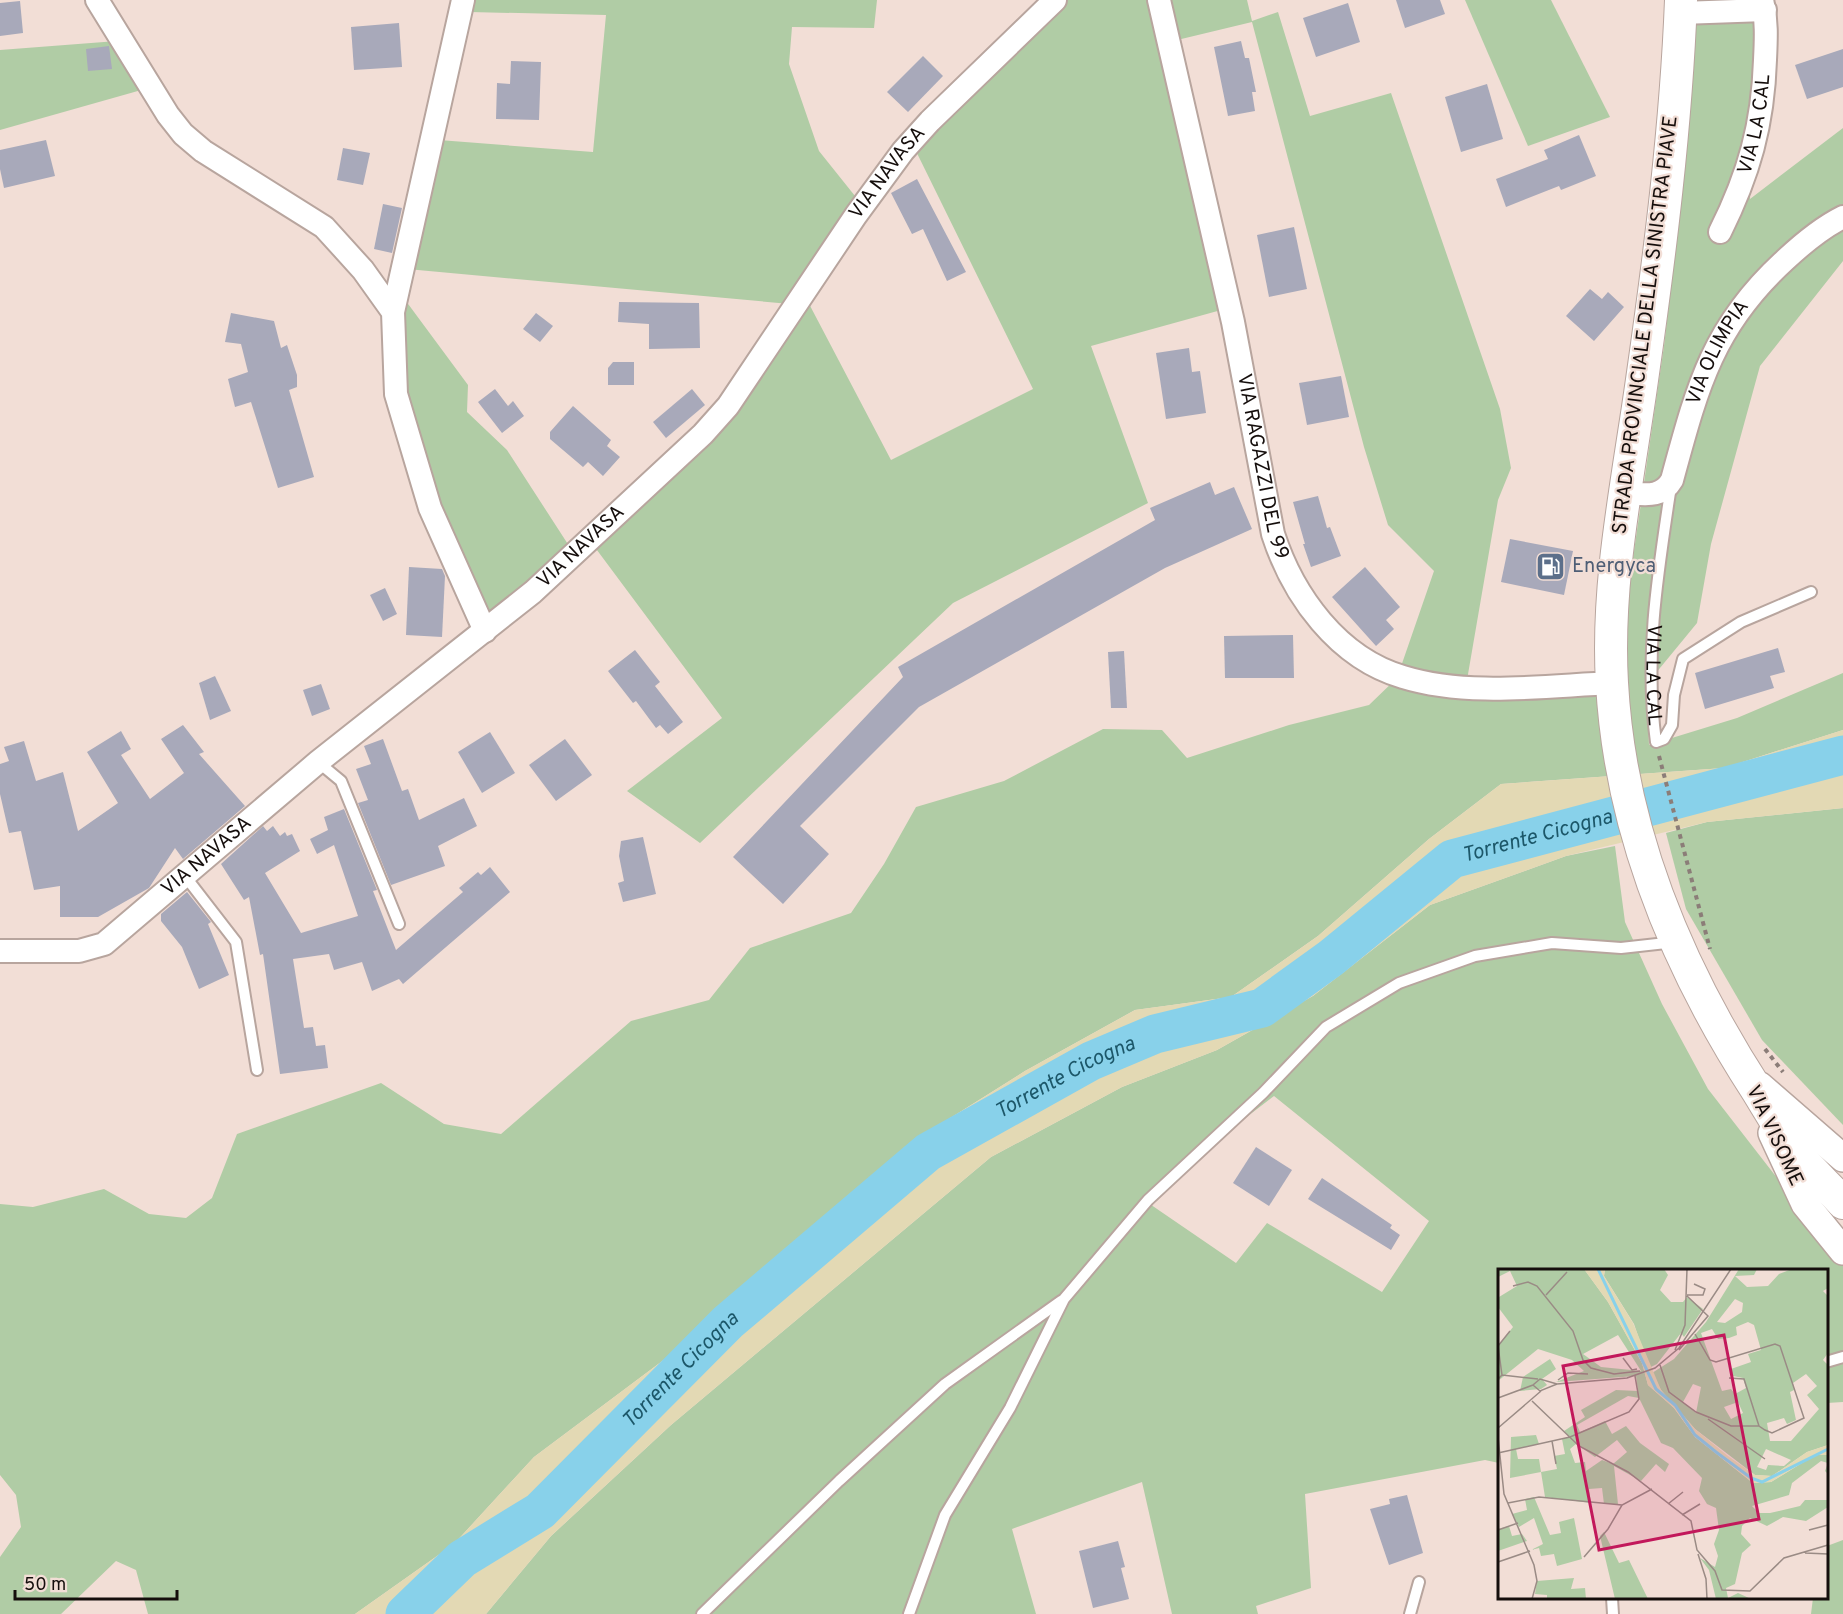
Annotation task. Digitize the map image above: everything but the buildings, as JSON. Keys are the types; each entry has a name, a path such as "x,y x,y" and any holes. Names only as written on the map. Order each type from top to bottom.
{"main road":[{"name":"STRADA PROVINCIALE DELLA SINISTRA PIAVE","path":"1681,6 1668,164 1612,601 1612,683 1620,757 1635,830 1653,887 1675,942 1753,1059 1798,1155 1843,1203"}],"street":[{"path":"97,0 168,115 183,134 203,151 324,227 363,270 393,312"},
{"path":"464,0 393,312 396,394 430,508 484,631"},
{"name":"VIA NAVASA","path":"0,951 78,951 104,944 318,762 484,631 574,556 703,434 749,378 856,215 903,151 930,121 1055,0"},
{"name":"VIA RAGAZZI DEL 99","path":"1159,0 1233,322 1273,534 1281,557 1304,602 1344,644 1383,670 1403,677 1424,682 1482,687 1612,683"},
{"name":"VIA LA CAL","path":"1681,6 1763,5 1764,73 1758,134 1747,173 1720,232"},
{"name":"VIA OLIMPIA","path":"1672,480 1699,387 1718,341 1735,315 1773,271 1804,242 1843,217"},
{"path":"1625,493 1655,494 1667,488 1672,480"},
{"name":"VIA VISOME","path":"1753,1059 1843,1158"},
{"name":"VIA VISOME","path":"1753,1059 1805,1204 1843,1251"}],"lane":[{"name":"VIA LA CAL","path":"1672,480 1653,609 1650,646 1651,707 1656,742 1664,738 1672,725 1674,695 1683,659 1741,622 1811,592"},
{"path":"318,762 341,781 399,924"},
{"path":"185,876 236,942 257,1070"},
{"path":"909,1614 945,1515 1010,1408 1064,1299 1148,1200 1263,1093 1326,1027 1399,983 1475,956 1552,943 1621,948 1675,942"},
{"path":"702,1614 838,1481 945,1384 1064,1299"},
{"path":"1828,1362 1843,1357"},
{"path":"1410,1614 1419,1582"},
{"path":"1612,1599 1613,1614"}],"path":[{"path":"1660,762 1690,881 1712,954"},
{"path":"1753,1059 1790,1081"}],"green space":[{"path":"472,0 877,0 874,28 792,27 789,64 819,151 859,201 807,300 891,460 1033,389 910,139 1047,0 1247,0 1252,21 1278,12 1310,116 1391,93 1500,409 1511,468 1498,500 1467,680 1615,687 1628,686 1628,592 1664,346 1686,159 1698,0 1746,0 1754,20 1754,105 1750,199 1843,128 1843,261 1760,366 1711,544 1697,623 1646,685 1649,745 1737,718 1843,673 1843,730 1724,768 1501,784 1429,839 1318,936 1231,997 1135,1010 1025,1071 909,1144 673,1353 534,1457 454,1544 355,1614 148,1614 136,1570 116,1561 61,1614 0,1614 0,1557 21,1527 16,1495 0,1475 0,1204 33,1207 104,1189 149,1214 186,1218 212,1198 237,1134 381,1083 444,1124 501,1134 631,1021 709,1000 750,948 851,913 884,864 916,807 1004,781 1103,729 1162,730 1187,758 1289,725 1369,705 1397,678 1434,571 1388,525 1364,447 1252,22 1173,41 1232,307 1091,346 1148,503 953,603 700,843 627,791 722,718 588,538 701,430 790,304 407,269 439,140 593,152 606,15 470,12"},
{"path":"1465,0 1551,0 1610,117 1528,146"},
{"path":"130,40 159,85 0,130 0,50"},
{"path":"400,293 468,385 467,412 507,450 573,552 479,628 393,400"},
{"path":"1843,808 1843,1125 1762,1040 1686,909 1666,833 1707,822"},
{"path":"1615,846 1625,922 1662,1004 1708,1089 1843,1263 1843,1402 1828,1403 1828,1269 1498,1269 1498,1463 1485,1460 1305,1494 1311,1588 1256,1606 1258,1614 1172,1614 1142,1482 1012,1529 1036,1614 486,1614 551,1536 671,1425 991,1157 1122,1087 1217,1050 1313,996 1430,905 1566,856","holes":["1274,1096 1429,1221 1382,1292 1267,1223 1236,1263 1141,1198"]},
{"path":"1843,1540 1843,1614 1811,1614 1813,1599 1828,1599 1828,1546"}],"sand":[{"path":"1843,730 1843,808 1707,822 1566,856 1430,905 1314,995 1217,1050 1122,1087 991,1157 671,1425 551,1536 486,1614 355,1614 454,1544 534,1457 673,1353 909,1144 1025,1071 1135,1010 1231,997 1318,936 1429,839 1501,784 1724,768"}],"waterway":[{"name":"Torrente Cicogna","path":"405,1614 462,1559 540,1511 728,1322 928,1152 1091,1061 1155,1034 1262,1008 1331,958 1452,859 1843,755"}],"place":[{"name":"Energyca","path":"1551,567"}]}
